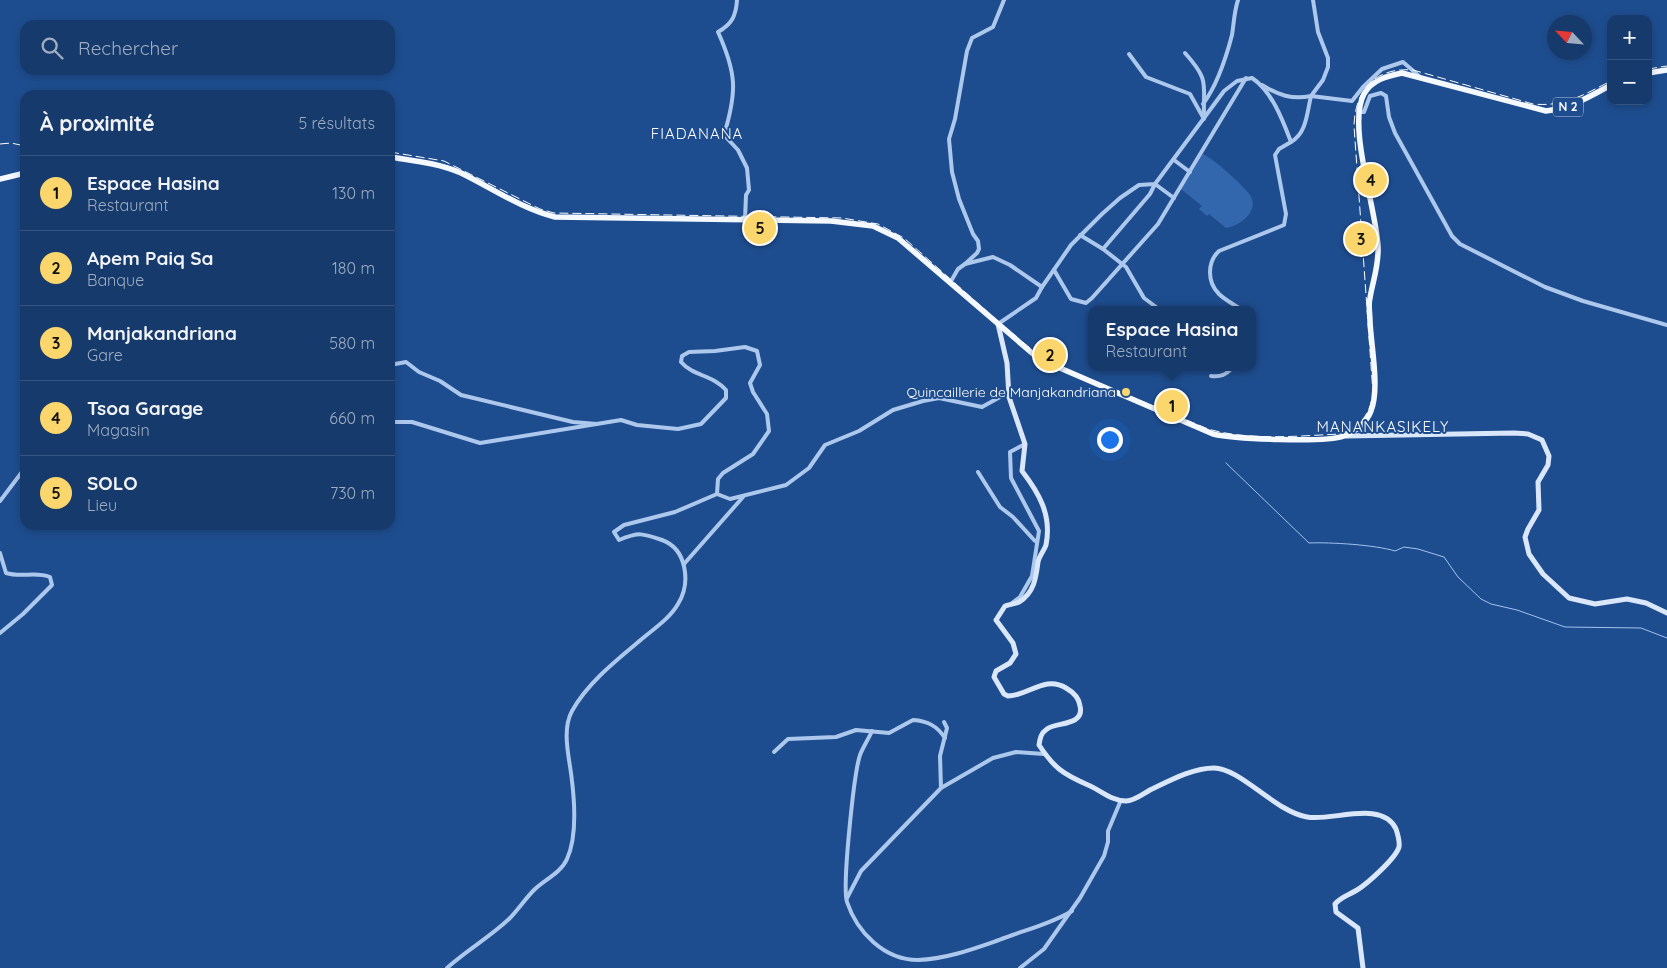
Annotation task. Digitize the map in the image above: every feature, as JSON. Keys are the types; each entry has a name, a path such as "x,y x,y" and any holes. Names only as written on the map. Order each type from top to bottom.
{"main road":[{"path":"1652,72 1667,70"},
{"name":"N 2","path":"395,158 436,164 460,173 540,213 555,217 831,221 873,226 898,238 1039,360 1213,434 1228,438 1320,439 1344,436 1366,420 1374,398 1369,300 1378,272 1378,247 1374,209 1358,133 1358,112 1364,94 1375,82 1384,77 1402,73 1546,111 1563,109 1607,87"},
{"path":"0,179 20,174"}],"street":[{"path":"737,0 736,14 729,26 718,32 732,68 732,108 724,135 744,158 749,180 745,220"},
{"path":"950,283 958,269 978,254 979,249 952,172 949,139 955,119 967,51 972,38 992,27 1004,0"},
{"path":"1203,104 1226,58 1233,16 1238,0"},
{"path":"1236,306 1219,295 1213,287 1209,269 1213,256 1219,251 1284,225 1286,214 1274,155 1278,150 1297,139 1306,122 1311,96 1323,80 1328,66 1328,58 1318,32 1313,0"},
{"path":"1185,53 1195,64 1206,89 1203,104 1204,119"},
{"path":"1129,54 1146,77 1190,94 1204,119"},
{"path":"1103,249 1150,194 1155,184 1230,85 1246,78 1252,78 1289,97 1311,96 1352,101 1363,87 1382,69 1403,62 1419,76"},
{"path":"1054,270 1071,300 1086,302 1158,224 1246,78"},
{"path":"1260,83 1273,103 1291,142"},
{"path":"1358,112 1364,112 1370,96 1375,93 1386,96 1388,117 1395,133 1452,236 1460,244 1545,287 1584,301 1667,325"},
{"path":"1174,160 1190,172"},
{"path":"1012,603 1017,603 1027,595 1035,584 1038,561 1047,538 1047,517 1043,501 1022,471 1025,444 1015,420 1009,392 1007,363 998,324 1036,298 1080,235 1120,198 1139,185 1155,184 1174,198"},
{"path":"1080,235 1123,264 1144,298 1155,306"},
{"path":"965,264 993,257 1010,265 1042,287"},
{"path":"395,422 412,422 480,443 621,420 637,425 678,429 702,424 726,398 726,390 711,377 687,369 681,362 682,356 689,352 745,347 757,351 760,365 750,382 753,392 767,414 769,431 753,454 723,473 718,479 717,494"},
{"path":"395,364 406,362 419,372 440,381 462,395 573,422 602,424"},
{"path":"1211,376 1219,376 1230,371"},
{"path":"447,968 508,920 535,890 559,870 566,860 573,838 574,818 568,749 569,718 584,696 618,659 659,625 678,604 684,588 684,564 677,548 669,542 639,534 631,534 619,540 614,532 624,526 675,512 717,494 730,499 786,485 810,468 825,445 859,431 893,410 923,400 940,398 982,407 1009,392"},
{"path":"1344,436 1514,433 1528,434 1542,440 1549,456 1548,465 1538,482 1539,510 1525,537 1529,554 1543,574 1569,598 1595,604 1627,599 1646,603 1667,613"},
{"path":"1025,444 1010,452 1010,471 1039,531 1032,576 1020,597 1005,606 996,620 1013,643 1016,654 1010,663 996,671 994,677 1004,694 1014,696 1050,683 1066,688 1077,697 1081,708 1079,716 1072,722 1054,725 1040,735 1039,745 1044,754 1063,774 1120,800 1128,801 1182,776 1215,768 1228,770 1266,798 1292,812 1307,817 1345,813 1369,813 1385,817 1395,826 1399,838 1399,849 1371,879 1358,890 1340,899 1335,904 1334,909 1358,928 1363,968"},
{"path":"978,472 1000,507 1034,538 1036,548"},
{"path":"0,501 20,475"},
{"path":"684,564 743,497"},
{"path":"0,553 6,573 19,576 43,573 50,577 52,585 24,614 0,633"},
{"path":"774,752 788,739 836,737 856,730 889,733 913,720 938,728 945,738"},
{"path":"941,788 940,756 945,738 946,728 944,722"},
{"path":"872,731 860,756 847,866 846,900 858,926 872,941 895,955 919,960 967,952 1030,928 1053,923 1072,911"},
{"path":"846,900 860,871 941,788 993,758 1016,752 1044,754"},
{"path":"1020,968 1044,949 1072,911 1104,856 1108,842 1108,831 1120,800"}],"shaded area":[{"path":"1203,154 1228,173 1250,195 1252,207 1250,212 1242,221 1231,227 1226,228 1209,214 1207,216 1199,209 1202,206 1181,189"}],"waterway":[{"path":"1226,463 1309,543 1353,544 1395,551 1404,547 1418,549 1444,557 1458,577 1481,599 1491,604 1517,610 1565,627 1641,628 1667,638"}],"railway":[{"path":"1652,68 1667,66"},
{"path":"395,153 444,161 540,209 554,213 842,218 878,224 904,238 1000,323 1037,354 1053,364 1208,429 1224,433 1257,436 1340,434 1354,428 1363,419 1370,407 1373,393 1354,126 1355,113 1363,92 1378,77 1388,72 1400,70 1413,70 1533,104 1564,102 1607,83"},
{"path":"0,144 11,143 20,145"}],"place":[{"name":"Tsoa Garage","path":"1371,180"},
{"name":"SOLO","path":"760,228"},
{"name":"Manjakandriana","path":"1361,239"},
{"name":"Apem Paiq Sa","path":"1050,355"},
{"name":"Quincaillerie de Manjakandriana","path":"1126,392"},
{"name":"Espace Hasina","path":"1172,406"}],"district":[{"name":"FIADANANA","path":"697,134"},
{"name":"MANANKASIKELY","path":"1383,427"}]}
